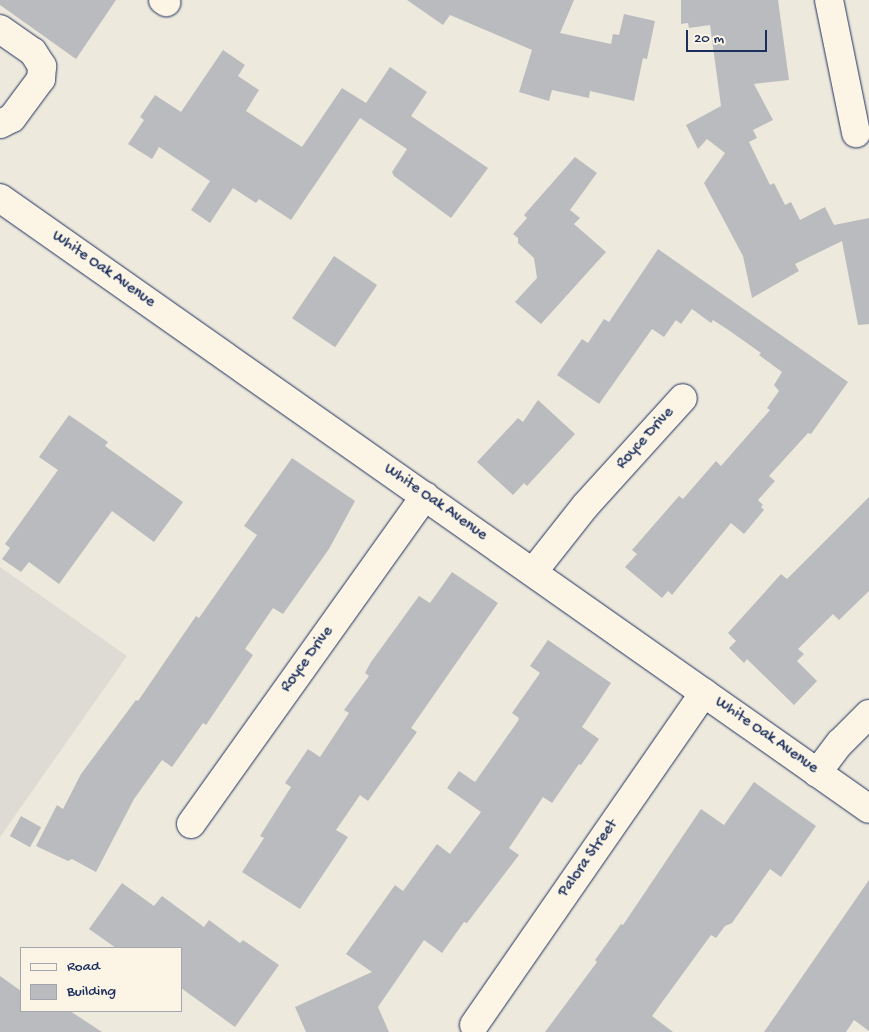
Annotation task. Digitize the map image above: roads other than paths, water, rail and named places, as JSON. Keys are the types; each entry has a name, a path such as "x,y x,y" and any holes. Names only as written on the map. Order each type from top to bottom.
{"street":[{"path":"829,0 856,133"},
{"path":"0,29 33,52 42,66 41,79 12,118 0,124"},
{"name":"White Oak Avenue","path":"0,198 869,809"},
{"name":"Royce Drive","path":"533,572 586,505 683,398"},
{"name":"Royce Drive","path":"191,824 425,496"},
{"name":"Palora Street","path":"474,1025 704,693"},
{"path":"817,773 837,746 869,714"}]}
